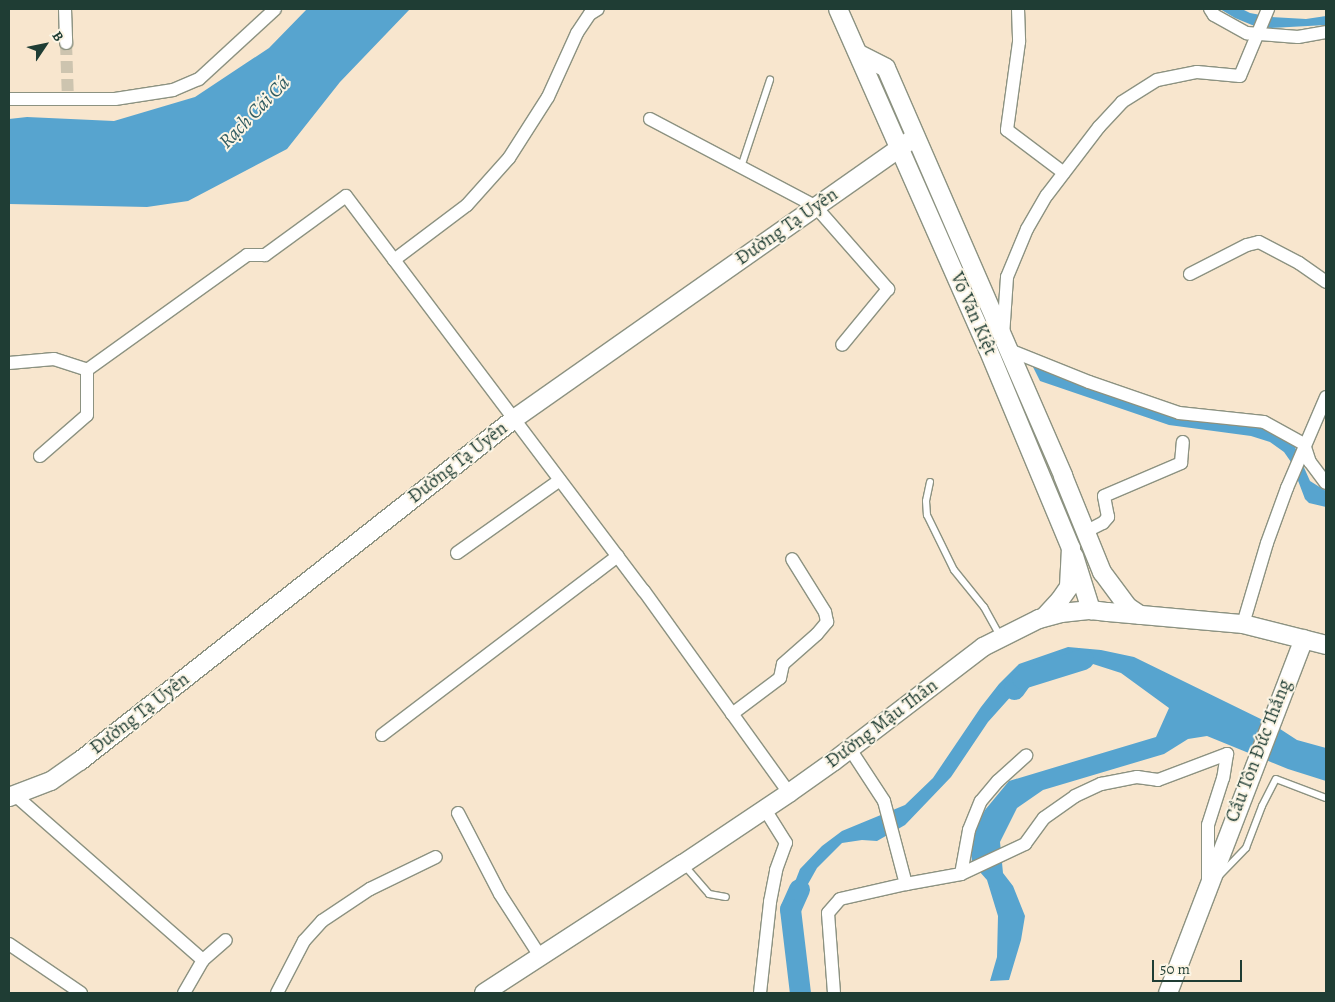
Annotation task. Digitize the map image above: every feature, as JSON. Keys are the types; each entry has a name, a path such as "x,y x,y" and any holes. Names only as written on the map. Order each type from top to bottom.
{"main road":[{"name":"Võ Văn Kiệt","path":"838,9 1015,411 1071,548 1069,587 1043,618"},
{"name":"Võ Văn Kiệt","path":"859,54 886,68 1105,576 1128,607 1142,616"},
{"name":"Đường Tạ Uyên","path":"12,797 51,781 80,761 514,419 915,137"},
{"path":"1087,536 1071,548 1091,610"},
{"path":"1091,610 1105,576"},
{"name":"Đường Mậu Thân","path":"484,993 765,809 850,749 983,647 1043,618 1061,613 1091,610 1243,624 1326,645"},
{"name":"Cầu Tôn Đức Thắng","path":"1168,993 1304,639"}],"street":[{"path":"65,9 66,43"},
{"path":"9,99 115,99 173,90 199,79 275,9"},
{"path":"394,260 467,205 509,158 548,97 577,33 590,14 598,9"},
{"path":"1018,9 1019,42 1007,130 1064,172"},
{"path":"1210,9 1214,15 1247,33 1260,31 1298,36 1326,32"},
{"path":"1268,9 1240,76 1196,72 1157,80 1122,102 1064,172 1047,195 1027,229 1007,277 1005,345 1089,382 1178,413 1264,422 1303,448 1310,462 1326,483"},
{"path":"650,119 815,206 888,290 842,345"},
{"path":"87,370 247,255 266,255 346,196 618,556 788,793"},
{"path":"1190,274 1247,245 1259,242 1299,263 1326,282"},
{"path":"9,363 54,359 87,370"},
{"path":"40,456 87,415 87,370"},
{"path":"1243,624 1267,543 1287,488 1326,397"},
{"path":"1087,536 1108,517 1104,496 1181,462 1183,442"},
{"path":"457,553 560,480"},
{"path":"382,735 618,556"},
{"path":"732,714 780,678 783,664 817,634 827,622 826,612 792,559"},
{"path":"850,749 884,801 906,884"},
{"path":"834,993 828,912 840,899 856,894 961,874 1025,844 1044,818 1075,796 1101,784 1137,777 1158,780 1227,754 1223,778 1208,825 1208,887"},
{"path":"961,874 969,830 981,801 998,781 1026,756"},
{"path":"12,797 203,960"},
{"path":"760,993 770,902 776,870 786,843 765,809"},
{"path":"458,814 500,894 540,956"},
{"path":"277,993 304,941 322,922 370,889 436,857"},
{"path":"184,993 203,960 226,940"},
{"path":"9,944 81,993"}],"lane":[{"path":"741,167 770,80"},
{"path":"930,482 926,501 927,516 954,570 984,607 1001,637"},
{"path":"1208,887 1246,848 1262,806 1276,779 1326,798"},
{"path":"683,864 709,894 726,897"}],"water":[{"name":"Rạch Cái Cá","path":"307,9 410,9 340,82 287,149 188,201 147,207 9,204 9,119 27,117 114,121 195,97 269,48"},
{"path":"1220,9 1242,9 1250,13 1271,17 1306,19 1326,16 1326,25 1271,28 1252,25"},
{"path":"1031,363 1103,392 1261,426 1294,445 1310,481 1326,491 1326,507 1309,503 1305,499 1291,462 1284,452 1270,442 1251,436 1169,425 1040,381"},
{"path":"1068,647 1101,650 1134,657 1277,727 1297,740 1326,748 1326,781 1288,769 1207,736 1188,739 1164,754 1043,790 1017,808 1000,842 1003,873 1013,886 1025,916 1021,940 1009,980 990,981 997,957 998,916 987,880 972,863 970,839 985,810 1009,781 1156,737 1169,708 1121,673 1093,664 1042,669 1022,684 988,722 951,777 905,825 877,841 862,840 842,843 817,868 790,916 791,932 806,981 804,993 792,993 782,915 800,869 822,846 842,831 905,805 933,778 981,707 999,684 1019,664"}],"waterway":[{"path":"1014,689 1022,678 1083,659"},
{"path":"799,889 790,909 800,993"}],"tunnel":[{"path":"66,43 68,99"}]}
